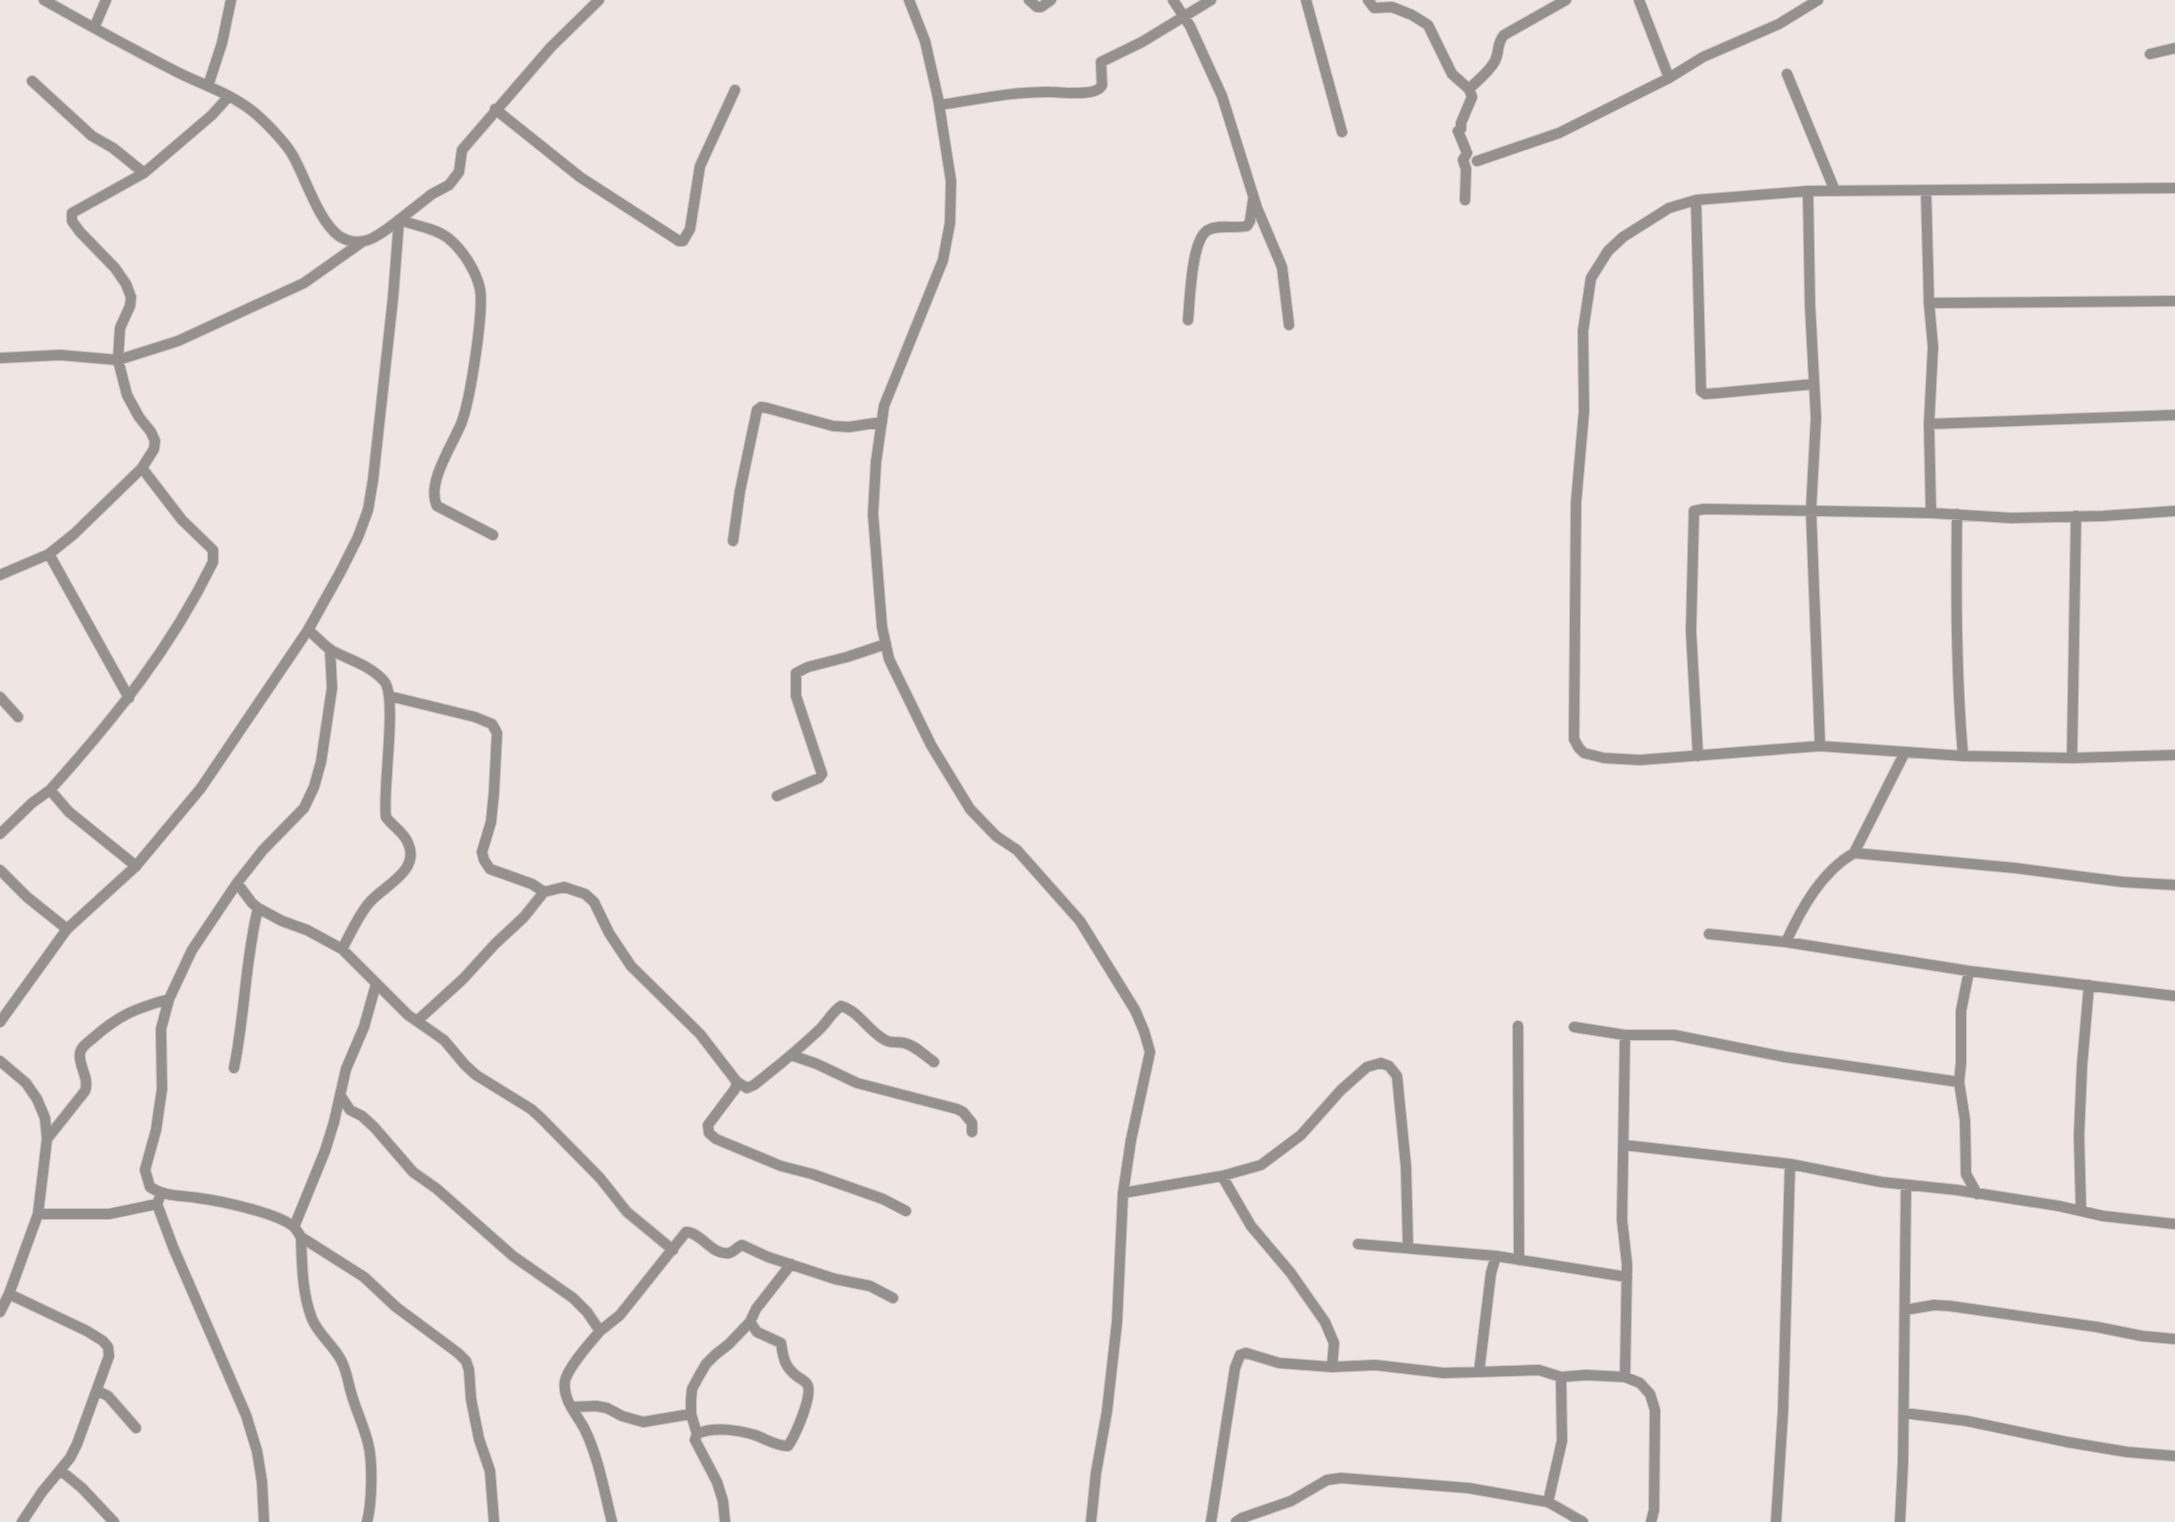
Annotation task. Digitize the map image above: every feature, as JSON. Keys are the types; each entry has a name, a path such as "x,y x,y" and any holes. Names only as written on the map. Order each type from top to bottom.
{"street":[{"path":"44,0 94,28 229,96 252,110 292,154 310,192 327,221 338,235 351,242 362,242"},
{"path":"94,28 106,0"},
{"path":"208,86 222,43 231,0"},
{"path":"0,358 60,355 118,360 178,341 304,283 362,242 380,235 432,194 450,185 459,172 462,150 495,109 551,47 599,0"},
{"path":"909,0 925,41 939,105 950,181 950,223 943,260 884,406 876,462 873,514 882,627 889,659 931,745 970,809 996,836 1017,850 1080,921 1135,1010 1150,1052 1136,1117 1124,1193 1116,1322 1107,1412 1096,1473 1090,1522"},
{"path":"1029,0 1037,7 1041,7 1051,0"},
{"path":"1173,0 1190,26 1222,96 1254,197 1282,267 1289,325"},
{"path":"939,105 1040,92 1084,93 1096,91 1102,85 1101,62 1184,18 1211,0"},
{"path":"1306,0 1342,132"},
{"path":"1368,0 1374,8 1392,7 1412,14 1428,25 1452,74 1469,89 1472,97 1461,123 1461,128 1458,131 1467,154 1463,160 1466,169 1465,200"},
{"path":"1469,89 1494,63 1498,54 1498,42 1504,35 1566,0"},
{"path":"1639,0 1669,78"},
{"path":"1478,161 1559,133 1669,78 1702,57 1779,24 1818,0"},
{"path":"2150,54 2175,48"},
{"path":"1787,74 1834,190"},
{"path":"32,81 92,136 113,148 144,173"},
{"path":"495,109 580,177 679,241 683,241 690,229 700,166 735,90"},
{"path":"0,575 49,554 74,534 142,468 154,449 155,441 152,432 139,417 127,395 118,360 120,328 130,306 131,297 126,284 115,268 80,232 71,216 72,213 144,173 212,115 229,96"},
{"path":"2175,188 1926,191 1834,190 1696,200 1669,208 1623,237 1608,251 1591,278 1583,331 1584,411 1576,503 1574,739 1584,753 1604,758 1640,760 1820,746 1963,756 2072,758 2175,755"},
{"path":"1808,191 1810,305 1816,418 1811,510 1820,746"},
{"path":"1926,191 1929,303 1933,347 1929,424 1931,512"},
{"path":"1188,320 1193,260 1202,237 1206,231 1214,228 1247,226 1250,221 1254,197"},
{"path":"1696,200 1702,391 1705,394 1814,384"},
{"path":"399,220 440,233 450,239 476,276 480,292 480,314 470,392 462,423 438,475 433,495 437,506 493,535"},
{"path":"0,1022 67,929 136,866 202,788 308,630 354,546 368,510 373,480 393,298 399,220"},
{"path":"1929,303 2175,301"},
{"path":"734,541 740,491 757,410 761,407 767,408 833,426 849,427 882,422"},
{"path":"1929,424 2175,415"},
{"path":"0,834 32,803 50,790 86,752 129,698 172,638 207,574 215,555 213,550 182,520 142,468"},
{"path":"1698,756 1691,631 1694,512 1704,509 1931,512 2012,518 2175,511"},
{"path":"1957,514 1956,619 1959,708 1963,756"},
{"path":"2072,758 2076,516"},
{"path":"49,554 129,698"},
{"path":"308,630 330,649 364,665 386,682 389,696 386,817 408,843 410,860 406,870 369,903 342,950"},
{"path":"777,796 819,778 822,774 796,696 796,673 808,667 886,644"},
{"path":"330,649 332,688 322,762 314,787 304,808 262,850 192,950 169,999 161,1029 162,1089 156,1130 145,1170 150,1187 160,1194 224,1203 266,1214 294,1227 301,1237 364,1277 396,1306 451,1347 466,1362 479,1439 490,1471 494,1522"},
{"path":"389,696 475,717 492,724 497,733 494,792 491,822 482,852 484,860 490,869 532,884 544,892"},
{"path":"0,697 18,717"},
{"path":"1786,942 1818,886 1840,861 1854,853 1905,752"},
{"path":"50,790 69,812 136,866"},
{"path":"1854,853 2015,868 2123,882 2175,884"},
{"path":"0,870 26,897 67,929"},
{"path":"238,883 252,903 258,908 282,921 307,930 342,950 408,1015 444,1040 476,1075 531,1109 600,1178 626,1212 672,1250"},
{"path":"417,1021 463,979 495,944 524,917 544,892 564,887 585,894 594,902 609,933 631,966 700,1034 737,1082 747,1088 791,1055 822,1027 834,1010 841,1006 850,1009 885,1040 894,1044 902,1042 910,1045 934,1062"},
{"path":"234,1068 242,1030 252,936 258,908"},
{"path":"1709,934 1786,942 1969,971 2175,996"},
{"path":"1969,971 1961,1011 1959,1082 1965,1120 1966,1174 1977,1194"},
{"path":"294,1227 334,1122 346,1069 364,1027 376,984"},
{"path":"2081,1210 2079,1136 2082,1066 2089,985"},
{"path":"47,1140 87,1086 79,1056 80,1050 110,1022 127,1012 169,999"},
{"path":"1518,1026 1519,1260"},
{"path":"1574,1027 1625,1034 1674,1035 1785,1057 1959,1082"},
{"path":"1625,1034 1622,1220 1627,1277 1625,1377"},
{"path":"791,1055 817,1064 857,1084 957,1109 963,1112 972,1122 972,1132"},
{"path":"0,1061 26,1083 37,1099 45,1118 47,1140 38,1214 9,1294 0,1312"},
{"path":"1124,1193 1222,1176 1260,1165 1272,1158 1314,1123 1359,1072 1374,1064 1381,1063 1394,1070 1398,1085 1406,1167 1408,1248"},
{"path":"737,1082 735,1089 708,1125 709,1133 716,1139 781,1166 812,1174 883,1199 906,1211"},
{"path":"340,1095 350,1110 362,1116 374,1127 413,1172 436,1189 513,1256 573,1298 600,1331"},
{"path":"334,1122 350,1110"},
{"path":"1624,1145 1790,1164 1881,1182 1956,1190 2081,1210 2103,1216 2175,1224"},
{"path":"1776,1522 1783,1411 1790,1164"},
{"path":"1956,1190 1966,1174"},
{"path":"1222,1176 1251,1226 1290,1272 1325,1322 1334,1343 1332,1367"},
{"path":"1900,1522 1904,1413 1906,1185"},
{"path":"160,1194 157,1204 173,1247 246,1415 258,1458 262,1482 264,1522"},
{"path":"38,1214 110,1214 157,1204"},
{"path":"612,1522 596,1461 585,1430 565,1392 565,1380 569,1371 600,1331 620,1315 686,1232 690,1232 727,1254 732,1253 742,1245 768,1257 834,1279 870,1286 893,1298"},
{"path":"301,1237 304,1292 312,1319 338,1354 346,1370 352,1396 369,1444 371,1509 367,1522"},
{"path":"1358,1244 1496,1256 1627,1277"},
{"path":"1479,1372 1491,1273 1496,1256"},
{"path":"725,1522 723,1500 717,1482 695,1440 697,1434 690,1414 692,1389 706,1364 750,1322 756,1309 791,1264"},
{"path":"9,1294 87,1331 103,1341 108,1347 110,1356 77,1444 22,1522"},
{"path":"1905,1310 1934,1305 1950,1306 2097,1327 2142,1336 2175,1339"},
{"path":"697,1434 709,1429 735,1431 752,1434 780,1446 788,1446 793,1439 808,1400 809,1388 806,1382 788,1368 782,1358 781,1343 757,1332 750,1322"},
{"path":"1211,1522 1235,1368 1240,1355 1246,1353 1279,1363 1332,1367 1375,1365 1444,1373 1538,1370 1561,1377 1586,1375 1625,1377 1640,1383 1650,1394 1655,1410 1654,1510 1651,1522"},
{"path":"1548,1502 1562,1441 1561,1377"},
{"path":"98,1391 108,1396 136,1428"},
{"path":"572,1408 596,1406 608,1408 634,1420 649,1422 690,1414"},
{"path":"1904,1413 1966,1421 2127,1452 2175,1456"},
{"path":"60,1470 82,1488 114,1522"},
{"path":"1236,1522 1242,1518 1291,1501 1327,1480 1340,1478 1468,1488 1548,1502 1567,1517 1583,1522"}]}
